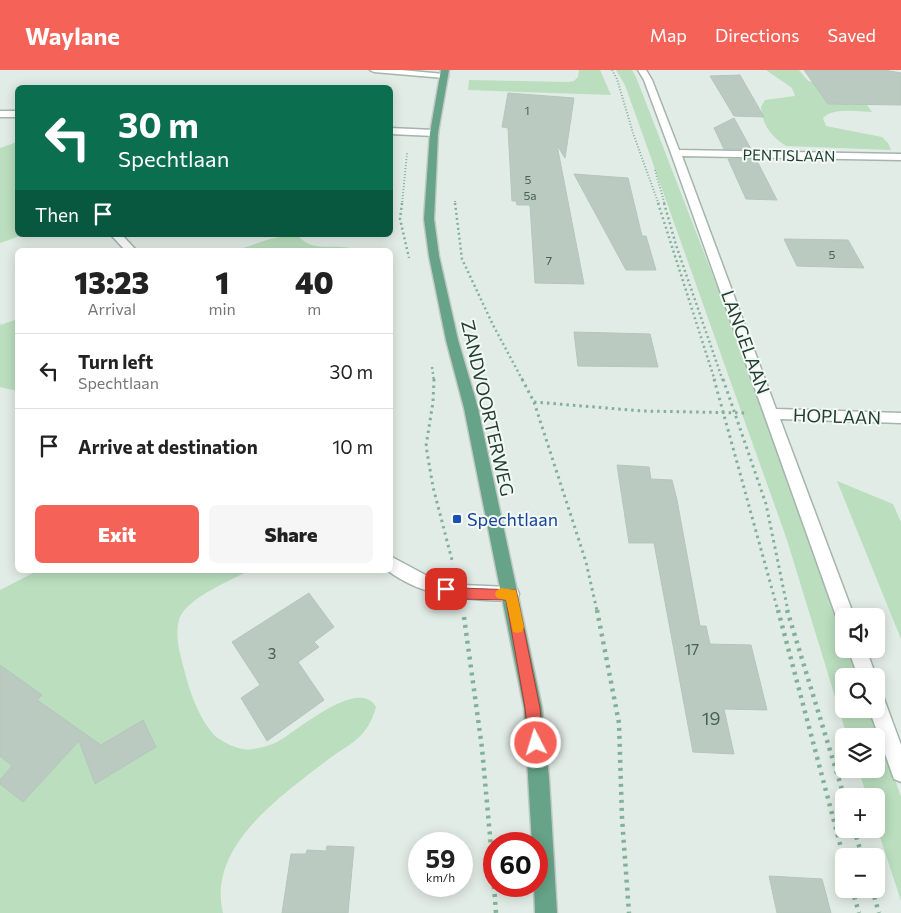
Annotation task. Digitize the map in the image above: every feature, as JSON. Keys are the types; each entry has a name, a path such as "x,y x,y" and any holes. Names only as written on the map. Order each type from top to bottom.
{"main road":[{"name":"ZANDVOORTERWEG","path":"443,78 434,133 429,219 434,256 452,340 472,408 533,708 539,778 546,913"}],"street":[{"path":"374,70 443,78"},
{"name":"LANGELAAN","path":"642,70 648,80 676,152 842,608"},
{"path":"0,114 15,118"},
{"path":"393,131 434,133"},
{"name":"PENTISLAAN","path":"676,152 901,157"},
{"path":"118,237 128,248"},
{"name":"HOPLAAN","path":"772,414 901,418"},
{"path":"393,565 417,581 460,593 511,594"},
{"path":"881,718 901,772"}],"path":[{"path":"612,70 617,79 633,133 657,200 725,413 841,848"},
{"path":"409,132 400,219 410,262"},
{"path":"654,166 676,245 766,504 784,599 842,788"},
{"path":"455,196 462,258 493,325 534,402 586,562 606,649 607,667 619,723 622,818 629,913"},
{"path":"432,363 434,380 433,402 426,446 433,487 460,593 473,669 490,832"},
{"path":"534,402 643,411 772,414"},
{"path":"495,897 496,913"},
{"path":"855,898 859,913"},
{"path":"875,898 879,913"}],"green space":[{"path":"579,70 600,70 611,95 468,90 469,80 574,81 578,77"},
{"path":"616,70 632,70 636,77 758,392 835,608 835,658 853,658 857,668 835,668 835,697 787,540 625,85"},
{"path":"766,70 799,70 808,81 831,85 860,95 872,112 833,112 823,118 826,126 882,137 888,143 891,150 786,146 768,130 761,107 765,100 795,96 792,88"},
{"path":"15,143 15,237 17,237 0,243 0,148"},
{"path":"299,237 311,245 349,248 243,248 270,239"},
{"path":"15,320 15,391 0,387 0,323 1,325"},
{"path":"837,481 893,504 901,522 901,639"},
{"path":"33,573 244,573 202,595 186,608 179,619 177,636 188,683 196,706 215,736 240,748 260,748 282,739 315,716 344,701 357,698 368,699 376,707 368,726 357,739 326,761 269,807 251,825 236,845 226,866 221,889 223,913 0,913 0,590"},
{"path":"841,718 874,718 877,728 845,728"},
{"path":"885,750 901,797 901,901 880,838 885,838 885,788 864,788 861,778 885,778"}],"building":[{"path":"804,70 884,70 901,73 901,105 828,104"},
{"path":"740,75 764,117 734,116 710,76"},
{"path":"508,93 574,98 565,158 557,145 584,284 535,283 530,205 517,205 516,201 512,201 508,128 502,127"},
{"path":"734,118 751,149 724,149 714,128"},
{"path":"728,159 756,159 777,200 746,199"},
{"path":"574,174 628,178 642,236 646,236 656,270 626,270"},
{"path":"784,239 848,240 864,268 797,266"},
{"path":"574,332 650,334 658,367 578,366"},
{"path":"617,465 649,467 651,479 672,480 700,626 706,626 710,644 751,645 767,710 724,709 734,754 693,752 654,543 629,543"},
{"path":"309,593 334,627 314,642 319,647 298,662 324,700 267,741 241,698 260,685 232,642"},
{"path":"0,665 42,695 37,700 101,745 143,720 156,747 95,784 79,741 23,802 0,784 0,780 12,766 0,756"},
{"path":"327,846 354,847 348,913 282,913 291,854 306,854 307,850 326,851"},
{"path":"769,876 822,879 831,913 777,913"}],"slow traffic":[{"path":"501,594 511,594 517,627"}],"place":[{"name":"Spechtlaan","path":"457,519"}],"route":[{"path":"446,589 460,593 511,594 533,708 536,743"}]}
